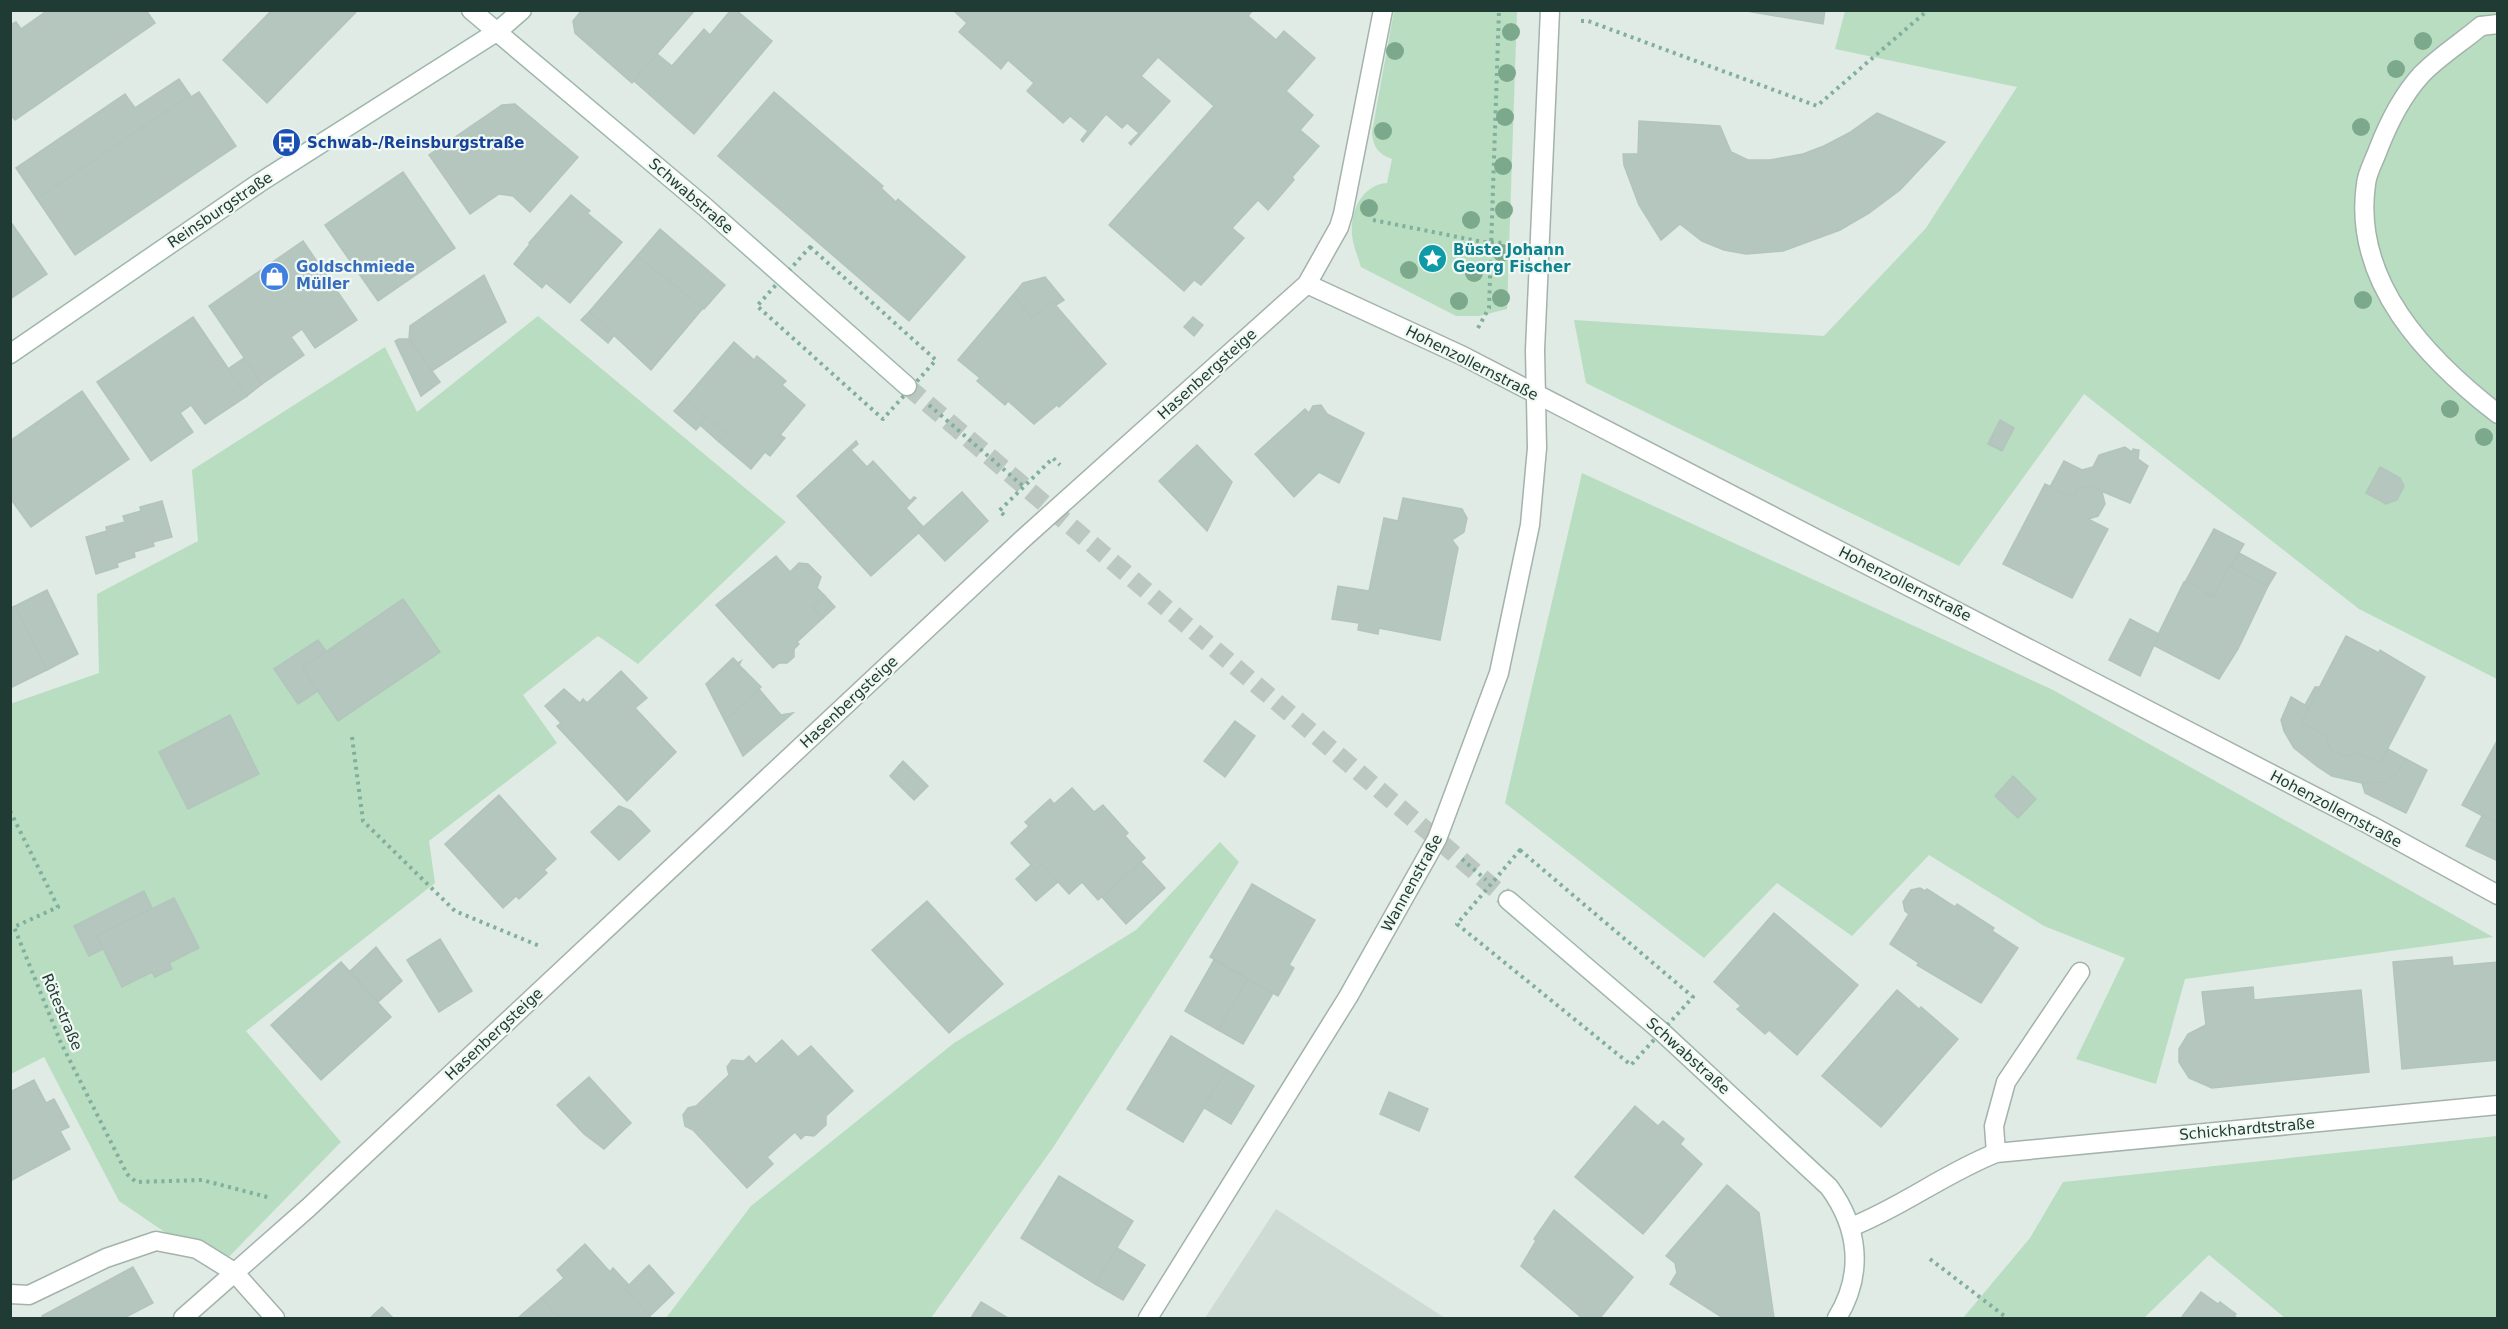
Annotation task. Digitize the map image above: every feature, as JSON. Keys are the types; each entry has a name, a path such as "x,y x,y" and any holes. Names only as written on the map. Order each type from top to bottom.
{"street":[{"name":"Schwabstraße","path":"471,10 705,207 912,390"},
{"name":"Reinsburgstraße","path":"10,354 260,183 498,32 522,10"},
{"name":"Hasenbergsteige","path":"183,1318 308,1208 1025,537 1307,284 1339,227 1343,214 1383,10"},
{"path":"1536,395 1535,350 1550,10"},
{"path":"2489,25 2421,75 2388,123 2366,183 2366,236 2384,292 2412,336 2465,389 2498,414"},
{"name":"Hohenzollernstraße","path":"1307,284 1463,356 1655,454 2359,820 2498,896"},
{"name":"Wannenstraße","path":"1148,1318 1348,997 1437,839 1499,673 1530,525 1537,448 1536,395"},
{"name":"Schwabstraße","path":"1508,900 1662,1032 1801,1159 1829,1186 1843,1206 1851,1227"},
{"path":"1996,1153 1994,1126 2006,1082 2080,972"},
{"name":"Schickhardtstraße","path":"1851,1227 1887,1213 1965,1165 1996,1153 2498,1105"},
{"path":"1837,1318 1848,1297 1853,1277 1854,1247 1851,1227"},
{"path":"10,1294 29,1295 106,1258 156,1241 197,1249 234,1272 275,1318"}],"path":[{"path":"1463,356 1489,308 1499,10"},
{"path":"1588,21 1817,106 1928,10"},
{"path":"1384,222 1484,242"},
{"path":"757,306 883,419 912,390 936,360 810,247"},
{"path":"928,404 1023,486"},
{"path":"1005,517 999,511 1023,486 1053,458 1059,465"},
{"path":"352,737 363,821 455,911 573,960"},
{"name":"Rötestraße","path":"10,811 58,907 14,927 62,1043 127,1174 136,1182 202,1180 308,1208"},
{"path":"1631,1065 1457,924 1520,850 1693,997"},
{"path":"1462,860 1491,884"},
{"path":"1930,1259 2007,1318"}],"shaded area":[{"path":"1276,1209 1445,1318 1205,1318"}],"green space":[{"path":"1394,11 1517,11 1507,309 1479,316 1456,316 1361,267 1353,239 1353,217 1364,194 1378,185 1387,183 1392,159 1378,150 1372,132"},
{"path":"1845,11 2497,11 2497,679 2359,609 2084,394 1959,566 1586,383 1574,320 1824,336 1926,228 2017,87 1835,49"},
{"path":"538,316 786,522 638,664 598,636 523,695 557,743 429,841 435,883 246,1031 341,1142 218,1268 119,1201 44,1057 11,1074 10,704 99,673 97,594 198,541 192,470 385,347 417,412"},
{"path":"1582,473 2053,690 2493,937 2185,979 2156,1084 2076,1059 2125,958 2044,926 1929,855 1852,936 1777,883 1704,958 1505,803"},
{"path":"1220,842 1239,862 1052,1149 931,1318 666,1318 751,1206 954,1043 1136,930"},
{"path":"2497,1136 2497,1318 2285,1318 2209,1255 2144,1318 1963,1318 2030,1238 2063,1182"}],"building":[{"path":"48,10 146,10 155,23 15,120 10,114 10,25 16,22 21,29"},
{"path":"272,10 358,10 267,103 223,60"},
{"path":"582,10 695,10 632,83 575,33 573,21"},
{"path":"731,10 736,10 772,41 694,134 634,81 657,54 672,66 704,29 710,35"},
{"path":"953,10 1253,10 1248,16 1276,40 1284,31 1315,58 1286,91 1313,115 1300,130 1319,146 1268,210 1258,200 1232,228 1244,238 1201,285 1194,280 1184,291 1109,225 1214,106 1158,57 1141,76 1170,101 1131,145 1129,143 1139,133 1127,123 1122,128 1106,114 1083,142 1081,140 1088,131 1070,116 1063,123 1027,91 1034,83 1008,60 1001,69 959,32 967,23"},
{"path":"1741,10 1825,10 1823,24"},
{"path":"179,79 190,95 37,199 16,168 125,94 135,108"},
{"path":"199,92 236,146 75,255 37,199 190,95 191,97"},
{"path":"774,92 883,186 881,188 896,202 898,199 965,257 909,321 718,156"},
{"path":"515,104 578,157 530,212 513,196 499,194 470,214 429,155 502,105"},
{"path":"1877,113 1945,142 1900,190 1869,213 1840,230 1783,251 1746,254 1724,250 1702,241 1680,224 1661,240 1639,205 1624,165 1623,154 1638,154 1639,121 1720,126 1731,152 1748,160 1770,160 1803,154 1824,146 1849,133"},
{"path":"403,172 455,248 378,301 325,225"},
{"path":"571,195 590,211 587,213 622,242 570,303 546,283 542,288 514,264 529,243"},
{"path":"10,221 47,274 10,299"},
{"path":"660,229 725,285 704,309 637,256"},
{"path":"303,241 357,320 315,348 302,329 291,337 304,355 262,384 209,306"},
{"path":"637,256 703,308 651,370 589,312"},
{"path":"484,275 506,322 432,371 409,339 410,326"},
{"path":"1045,277 1064,300 1056,305 1052,301 1032,318 1013,295 1023,283"},
{"path":"1013,295 1032,318 1052,301 1106,364 1059,407 1057,405 1034,424 1008,401 1005,405 977,381 980,378 958,360"},
{"path":"589,312 615,334 608,343 581,320"},
{"path":"193,317 247,396 205,424 191,405 180,413 193,432 151,461 97,382"},
{"path":"1193,317 1203,325 1194,336 1184,327"},
{"path":"409,339 440,382 421,396 395,341"},
{"path":"734,342 754,360 757,356 786,381 782,385 805,405 780,435 785,438 770,456 765,452 751,469 719,442 726,433 685,399"},
{"path":"244,358 262,384 247,396 228,369"},
{"path":"82,391 129,459 31,527 10,498 10,441"},
{"path":"685,399 707,417 696,430 674,411"},
{"path":"1321,405 1327,414 1364,433 1339,483 1319,472 1294,497 1255,454 1305,409 1309,413 1313,406"},
{"path":"707,417 726,433 719,442 700,425"},
{"path":"2000,420 2014,428 2002,451 1988,444"},
{"path":"856,441 858,444 851,450 867,467 873,461 910,501 916,498 906,508 924,528 871,576 797,496"},
{"path":"1197,445 1232,482 1207,531 1159,481"},
{"path":"2125,447 2132,452 2133,449 2139,450 2138,459 2148,466 2130,503 2089,486 2078,489 2073,498 2050,487 2064,461 2082,470 2093,467 2099,455"},
{"path":"2380,467 2400,478 2404,486 2397,500 2386,504 2366,493"},
{"path":"2045,484 2073,498 2078,489 2089,486 2102,492 2105,504 2098,516 2088,519 2108,529 2072,598 2003,564"},
{"path":"962,492 988,521 945,561 918,532"},
{"path":"1403,498 1462,509 1467,518 1464,532 1452,540 1458,548 1440,640 1379,628 1378,634 1358,630 1359,623 1332,619 1338,586 1369,591 1384,518 1398,521"},
{"path":"162,501 172,537 153,542 154,546 134,552 135,557 117,563 118,567 96,574 86,537 107,531 106,527 125,522 123,516 141,511 140,507"},
{"path":"2214,529 2244,544 2213,597 2203,592 2204,589 2185,582"},
{"path":"2239,553 2276,573 2268,586 2231,567"},
{"path":"776,556 790,572 799,563 808,564 821,577 817,588 825,596 813,607 823,618 797,642 799,644 794,649 794,657 787,663 779,663 773,668 716,605"},
{"path":"2229,566 2268,586 2238,649 2219,679 2153,645 2184,582 2204,589 2203,592 2213,597"},
{"path":"47,590 78,654 47,670 15,606"},
{"path":"825,596 835,607 823,618 813,607"},
{"path":"403,599 440,652 338,721 302,668"},
{"path":"15,606 47,670 10,688 10,608"},
{"path":"2130,619 2159,634 2140,676 2109,660"},
{"path":"2346,636 2379,653 2380,650 2425,677 2380,763 2359,753 2346,756 2334,752 2329,747 2325,735 2301,723"},
{"path":"318,640 326,651 302,668 318,691 298,704 274,669"},
{"path":"733,658 738,663 741,661 739,665 761,687 725,721 706,684"},
{"path":"621,671 647,698 635,708 676,752 627,801 557,726 561,723 545,706 564,689 580,703 583,699 587,703"},
{"path":"2315,687 2320,687 2308,710 2305,705"},
{"path":"759,689 781,715 793,713 743,756 725,721"},
{"path":"2291,697 2305,705 2308,710 2301,723 2325,735 2329,747 2334,752 2346,756 2359,753 2380,763 2388,749 2406,759 2397,773 2387,782 2362,783 2332,776 2294,748 2284,731 2281,720"},
{"path":"230,715 259,774 188,809 159,752"},
{"path":"1235,721 1255,736 1225,777 1204,761"},
{"path":"2498,739 2498,824 2462,805"},
{"path":"2406,759 2427,770 2406,813 2365,793 2362,783 2387,782 2397,773"},
{"path":"903,761 928,786 914,800 890,776"},
{"path":"2013,776 2036,799 2018,818 1995,796"},
{"path":"1072,788 1094,812 1103,805 1128,833 1125,836 1145,858 1098,900 1082,882 1069,894 1042,864 1036,870 1011,843 1029,826 1025,822 1050,799 1054,804"},
{"path":"499,795 556,859 544,870 547,873 519,899 516,896 503,908 445,844"},
{"path":"619,806 631,811 650,831 619,860 591,832"},
{"path":"2482,816 2498,824 2498,861 2466,846"},
{"path":"1141,862 1165,888 1126,924 1102,897"},
{"path":"1042,864 1058,882 1036,901 1016,879 1031,865 1036,870"},
{"path":"1252,884 1315,920 1289,965 1294,968 1278,996 1210,957"},
{"path":"1920,888 1925,891 1927,889 1955,907 1957,904 1994,928 1992,931 2018,948 1981,1003 1917,965 1919,963 1890,944 1909,914 1905,911 1903,902 1911,890"},
{"path":"144,891 152,908 97,936 103,949 89,956 74,926"},
{"path":"174,898 199,948 169,963 172,969 155,977 152,972 122,987 97,936"},
{"path":"927,901 1003,984 949,1033 872,950"},
{"path":"1774,913 1858,985 1797,1055 1769,1030 1765,1034 1737,1009 1741,1006 1714,982"},
{"path":"440,939 472,991 439,1012 407,960"},
{"path":"376,947 402,981 378,1002 350,971"},
{"path":"2452,957 2453,966 2498,962 2498,1060 2402,1069 2393,962"},
{"path":"1214,960 1248,979 1218,1030 1185,1011"},
{"path":"341,962 391,1017 321,1080 271,1025"},
{"path":"1248,979 1273,993 1243,1044 1218,1030"},
{"path":"2253,987 2254,1000 2361,990 2369,1072 2212,1088 2189,1078 2179,1062 2179,1049 2188,1034 2206,1025 2202,992"},
{"path":"1897,990 1958,1039 1881,1127 1822,1076"},
{"path":"1171,1036 1227,1070 1183,1142 1127,1109"},
{"path":"782,1040 798,1057 811,1046 853,1091 826,1116 826,1125 814,1136 805,1135 801,1139 795,1132 767,1157 773,1164 747,1188 693,1130 685,1126 683,1115 688,1108 696,1106 729,1075 727,1067 732,1060 744,1061 749,1056 756,1064"},
{"path":"1227,1070 1254,1086 1231,1124 1203,1107"},
{"path":"589,1077 631,1123 604,1149 584,1134 557,1105"},
{"path":"34,1080 46,1103 54,1099 69,1127 60,1131 70,1149 12,1180 10,1092"},
{"path":"1389,1092 1428,1109 1419,1131 1380,1114"},
{"path":"1635,1106 1658,1126 1663,1121 1684,1139 1680,1144 1702,1164 1643,1234 1575,1177"},
{"path":"1059,1176 1133,1221 1095,1284 1021,1238"},
{"path":"1727,1185 1759,1213 1774,1318 1723,1318 1670,1284 1677,1273 1675,1263 1666,1256"},
{"path":"1554,1210 1633,1277 1600,1318 1582,1318 1521,1266 1536,1241 1534,1239"},
{"path":"585,1244 610,1272 613,1268 628,1284 625,1289 650,1316 647,1318 559,1318 541,1298 564,1278 557,1270"},
{"path":"1117,1248 1145,1265 1123,1300 1095,1284"},
{"path":"649,1265 674,1293 650,1316 625,1289"},
{"path":"133,1267 153,1303 124,1318 44,1318 42,1316"},
{"path":"2201,1292 2218,1304 2220,1302 2236,1314 2234,1316 2237,1318 2181,1318"},
{"path":"541,1298 559,1318 518,1318"},
{"path":"981,1302 1008,1318 971,1318"},
{"path":"382,1307 393,1318 370,1318"}],"tunnel":[{"path":"907,386 1508,900"}],"place":[{"name":"Schwab-/Reinsburgstraße","path":"286,143"},
{"name":"Büste Johann Georg Fischer","path":"1432,259"},
{"name":"Goldschmiede Müller","path":"275,276"}]}
